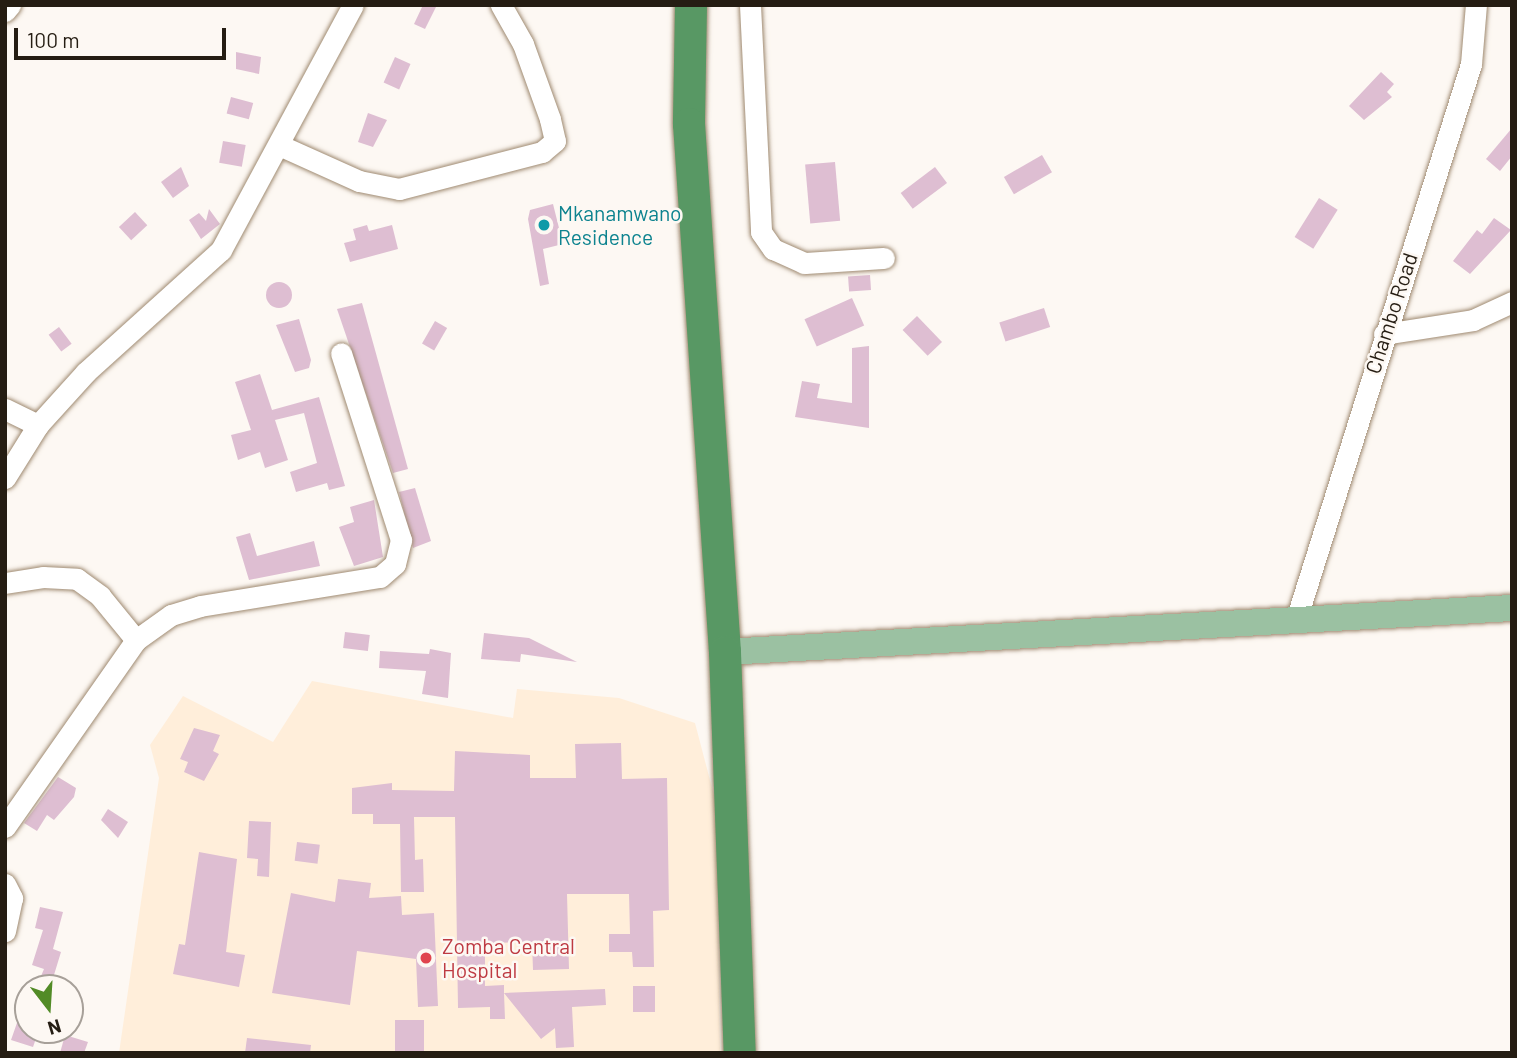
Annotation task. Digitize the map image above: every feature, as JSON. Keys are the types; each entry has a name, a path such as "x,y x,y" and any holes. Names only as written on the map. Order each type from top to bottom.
{"highway":[{"path":"691,5 689,124 724,652 740,1053"}],"main road":[{"path":"724,652 1512,608"}],"street":[{"path":"5,11 10,5"},
{"path":"5,478 38,425 86,372 221,250 353,5"},
{"path":"279,145 359,181 399,189 542,152 555,141 550,119 523,44 501,5"},
{"path":"750,5 761,232 773,249 804,263 884,258"},
{"name":"Chambo Road","path":"1296,620 1471,64 1476,5"},
{"path":"1384,334 1474,320 1512,302"},
{"path":"5,827 136,640 171,615 200,606 366,583 395,564 401,540 341,353"},
{"path":"5,409 38,425"},
{"path":"5,583 43,577 77,579 100,596 136,640"},
{"path":"5,884 12,898 5,931"}],"shaded area":[{"name":"Zomba Central Hospital","path":"312,681 513,718 517,689 619,698 695,723 716,803 720,1053 119,1053 159,778 150,745 183,696 273,742"}],"building":[{"path":"423,5 437,5 425,29 414,24"},
{"path":"236,52 261,57 259,74 236,69"},
{"path":"395,57 411,64 399,89 384,83"},
{"path":"1381,72 1394,84 1387,92 1392,97 1364,120 1349,106"},
{"path":"231,97 253,103 249,119 227,113"},
{"path":"368,113 387,120 373,147 358,142"},
{"path":"1512,128 1512,156 1500,171 1486,159"},
{"path":"223,141 246,145 242,167 219,163"},
{"path":"1042,155 1052,172 1014,194 1004,177"},
{"path":"835,162 840,221 810,223 805,165"},
{"path":"181,167 189,186 173,198 161,182"},
{"path":"935,167 947,183 913,209 901,193"},
{"path":"1319,198 1338,210 1313,249 1295,237"},
{"name":"Mkanamwano Residence","path":"553,204 563,244 543,249 549,284 540,286 528,219 530,210"},
{"path":"209,209 220,224 201,239 189,220 199,213 206,221"},
{"path":"135,212 147,225 131,240 119,227"},
{"path":"1494,218 1511,230 1470,274 1453,261 1477,230 1482,234"},
{"path":"367,225 369,231 392,225 398,249 350,262 344,243 356,240 353,229"},
{"path":"870,275 871,290 849,291 848,277"},
{"path":"279,282 288,286 292,295 288,304 279,308 270,304 266,295 270,286"},
{"path":"852,298 864,325 817,347 804,319"},
{"path":"362,303 408,469 393,473 337,309"},
{"path":"1044,308 1050,327 1005,342 999,323"},
{"path":"917,316 942,342 928,356 903,330"},
{"path":"299,319 311,360 309,368 295,372 276,325"},
{"path":"435,321 447,328 434,351 422,344"},
{"path":"59,327 72,344 61,352 49,335"},
{"path":"869,346 869,428 795,417 802,381 820,384 817,398 852,403 852,348"},
{"path":"260,374 272,410 319,397 345,486 329,490 327,483 296,492 290,472 317,463 304,413 275,420 288,460 265,468 260,452 238,460 231,435 251,430 235,382"},
{"path":"415,488 431,541 413,548 399,492"},
{"path":"374,500 383,557 354,566 339,527 354,522 350,507"},
{"path":"250,533 257,556 314,541 320,566 249,580 236,537"},
{"path":"345,632 370,635 368,651 343,648"},
{"path":"484,633 529,638 577,662 521,654 520,662 481,659"},
{"path":"430,649 451,653 448,698 422,694 426,671 379,668 380,651 429,654"},
{"path":"194,728 220,735 213,751 219,754 204,781 184,772 188,762 180,759"},
{"path":"621,743 622,779 667,778 669,910 653,911 654,967 633,967 632,952 609,952 609,934 630,934 629,894 567,894 569,969 533,970 532,942 485,943 485,986 504,985 505,1019 490,1019 490,1007 458,1008 455,817 414,817 415,860 423,859 424,892 401,892 400,824 373,824 373,814 352,814 352,788 392,783 392,790 454,791 455,751 530,755 530,778 576,778 575,744"},
{"path":"58,777 76,788 74,797 54,820 47,815 37,831 24,823"},
{"path":"108,809 128,822 118,838 101,820"},
{"path":"249,821 271,822 269,877 257,876 258,859 247,858"},
{"path":"297,842 320,845 318,864 295,861"},
{"path":"199,852 237,859 226,952 245,955 239,987 173,974 179,944 185,945"},
{"path":"338,879 371,883 369,898 401,896 402,915 434,913 438,1006 418,1007 416,959 357,951 350,1005 272,993 291,893 335,902"},
{"path":"40,907 63,912 53,949 61,952 54,974 42,974 44,969 32,965 43,930 35,928"},
{"path":"633,986 655,986 655,1012 633,1012"},
{"path":"605,989 606,1005 572,1007 574,1047 556,1048 555,1028 541,1039 504,993"},
{"path":"395,1020 424,1020 424,1053 395,1053"},
{"path":"247,1038 311,1045 310,1053 245,1053"},
{"path":"88,1042 84,1053 60,1053 62,1044"}],"place":[{"name":"Mkanamwano Residence","path":"544,225"},
{"name":"Zomba Central Hospital","path":"426,958"}]}
